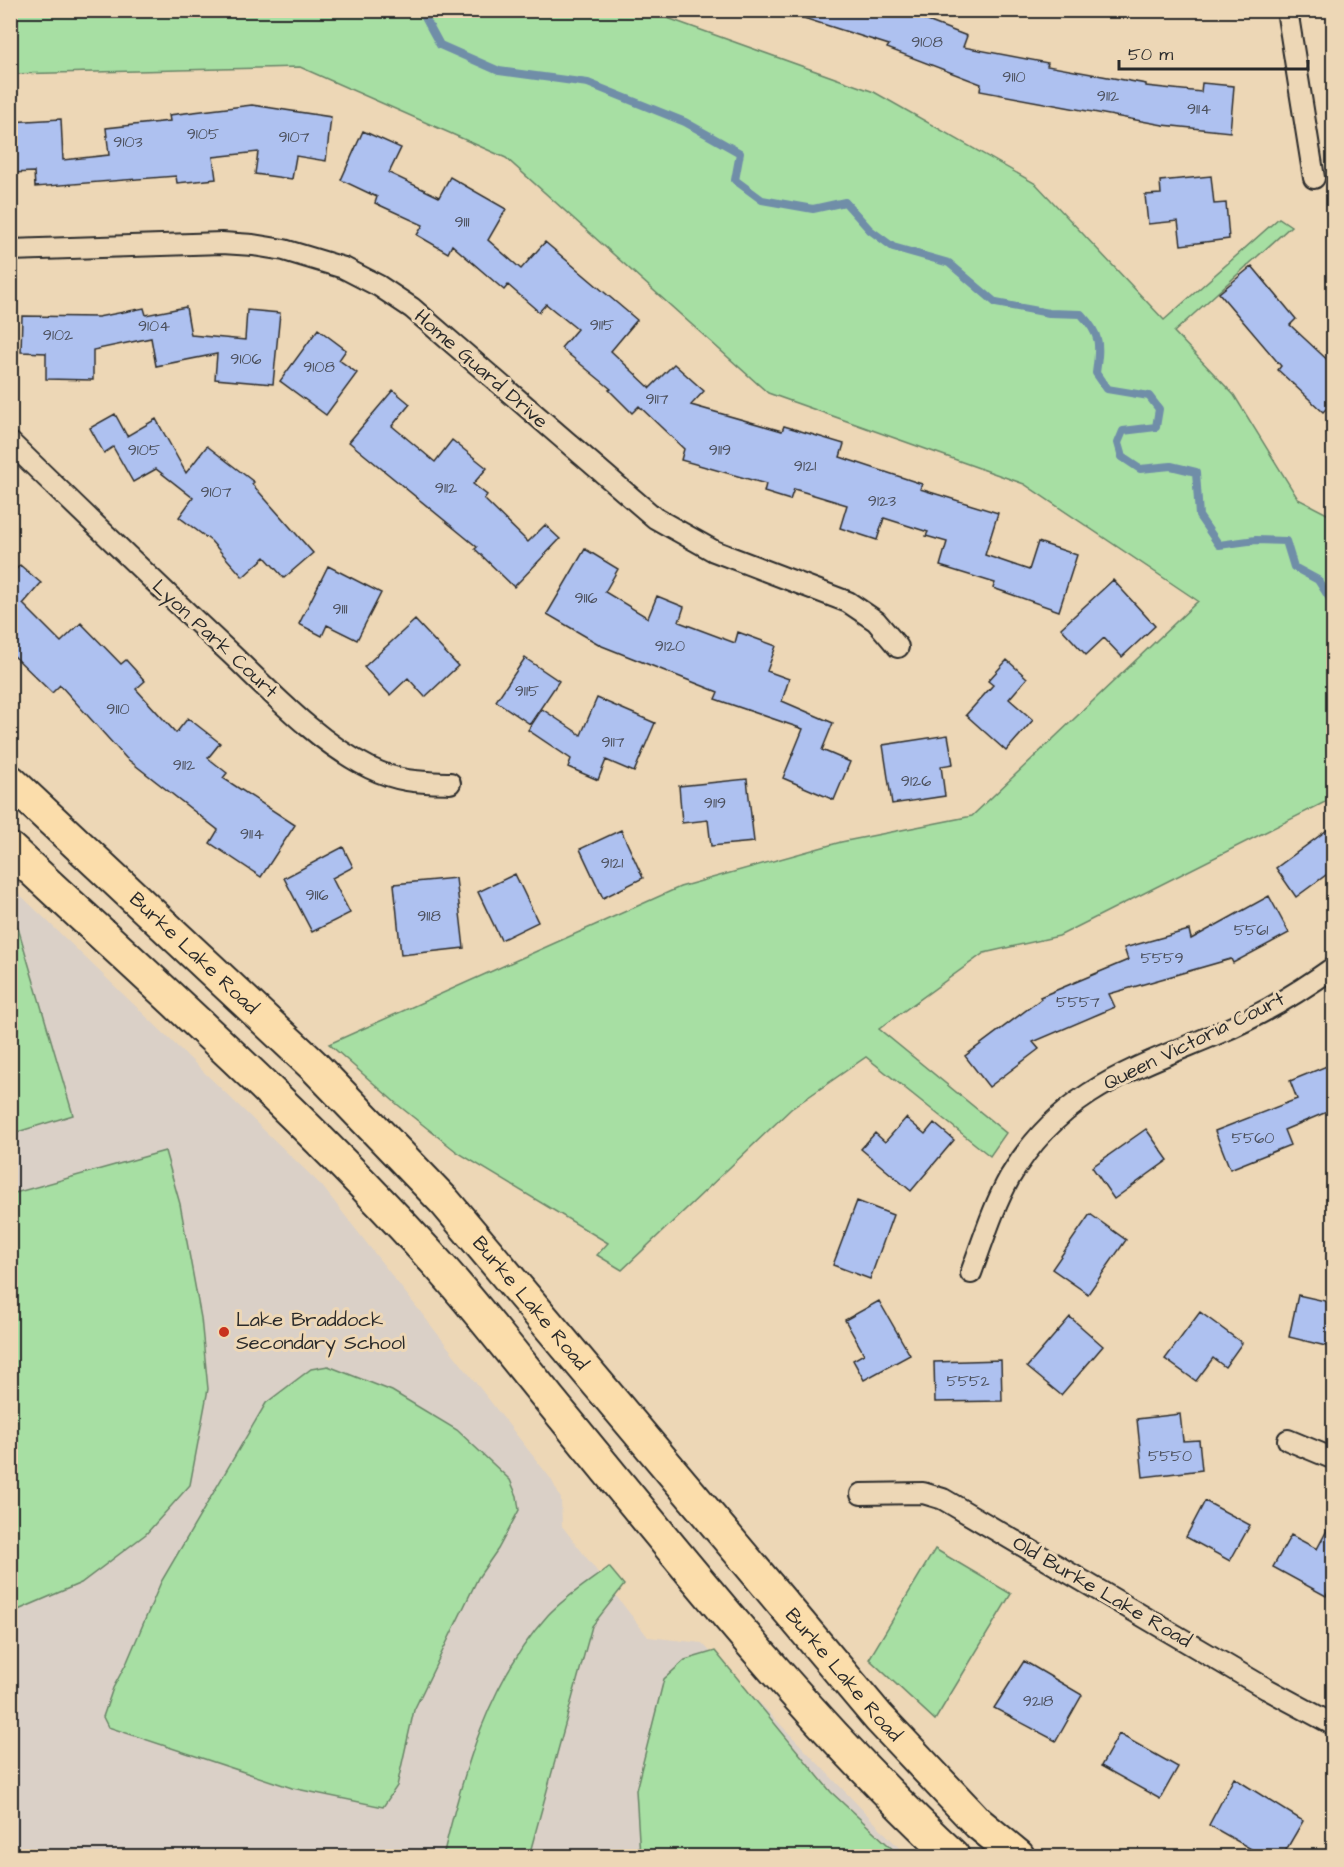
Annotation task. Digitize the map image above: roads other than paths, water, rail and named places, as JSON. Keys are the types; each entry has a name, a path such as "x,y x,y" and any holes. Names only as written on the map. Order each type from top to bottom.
{"main road":[{"name":"Burke Lake Road","path":"10,780 314,1066 445,1202 879,1718 978,1823 1018,1857"},
{"path":"10,849 300,1122 443,1270 682,1563 868,1774 953,1857"}],"street":[{"path":"1287,10 1314,178"},
{"name":"Home Guard Drive","path":"10,250 222,243 284,250 344,268 379,286 412,308 655,518 714,551 848,602 876,621 898,647"},
{"name":"Lyon Park Court","path":"10,442 177,604 319,735 368,767 393,778 408,782 450,783"},
{"name":"Queen Victoria Court","path":"971,1274 998,1200 1011,1175 1038,1139 1072,1106 1128,1069 1221,1032 1268,1009 1334,967"},
{"path":"1288,1440 1334,1459"},
{"name":"Old Burke Lake Road","path":"861,1494 923,1493 943,1499 1267,1689 1334,1725"}],"waterway":[{"path":"59,10 69,10"},
{"path":"421,10 440,45 499,71 588,83 685,122 740,153 735,180 762,200 813,209 845,202 870,230 893,247 949,263 996,303 1049,313 1081,314 1096,334 1098,341 1096,373 1107,389 1149,396 1159,409 1156,427 1123,431 1118,443 1122,457 1140,469 1171,466 1196,472 1199,516 1219,545 1256,540 1286,541 1294,567 1318,580 1334,605"}],"place":[{"name":"Lake Braddock Secondary School","path":"224,1332"}]}
